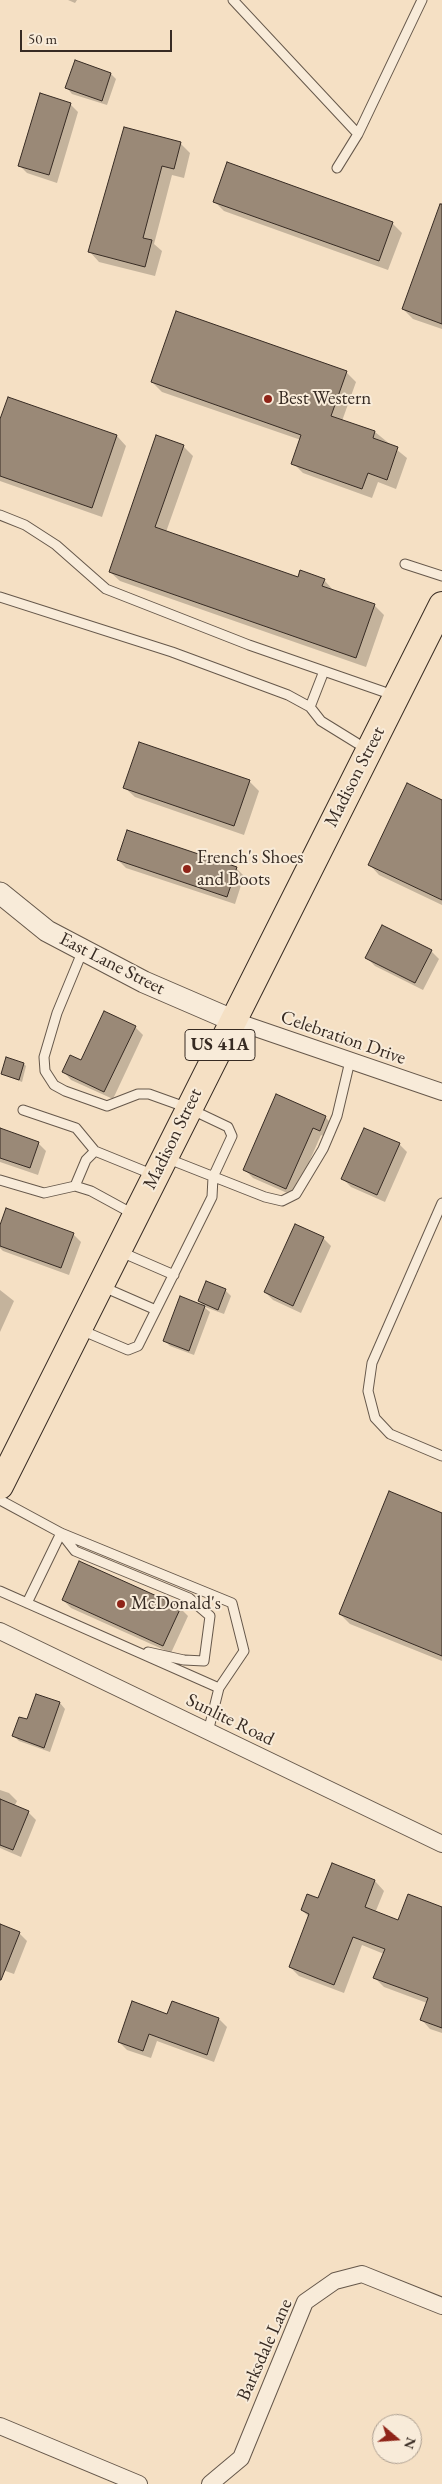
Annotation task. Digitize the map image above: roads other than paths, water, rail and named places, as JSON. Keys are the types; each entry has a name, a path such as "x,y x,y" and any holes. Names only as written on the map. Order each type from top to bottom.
{"main road":[{"name":"Madison Street","path":"0,1486 232,1020 442,605"}],"street":[{"name":"East Lane Street","path":"0,893 47,931 144,982 232,1020"},
{"name":"Celebration Drive","path":"232,1020 442,1092"},
{"name":"Sunlite Road","path":"0,1631 442,1844"},
{"name":"Barksdale Lane","path":"210,2484 241,2458 305,2302 335,2281 362,2274 442,2306"},
{"path":"0,2426 139,2484"}],"lane":[{"path":"233,0 358,134"},
{"path":"337,168 358,134 422,0"},
{"path":"0,515 25,525 56,545 106,590 396,696"},
{"path":"405,564 442,576"},
{"path":"0,598 172,652 288,695 310,707 321,721 369,750"},
{"path":"310,707 324,671"},
{"path":"78,1329 128,1350 138,1346 212,1197 213,1177 232,1136 228,1127 188,1108 149,1094 138,1094 107,1106 65,1091 54,1085 45,1071 44,1057 57,1014 83,950"},
{"path":"23,1110 76,1128 95,1150 213,1177 265,1197 282,1201 296,1194 323,1149 338,1116 350,1061"},
{"path":"75,1186 86,1160 95,1150"},
{"path":"0,1180 44,1193 75,1186 91,1192 135,1215"},
{"path":"442,1203 372,1363 368,1391 375,1418 390,1434 442,1455"},
{"path":"118,1250 174,1275"},
{"path":"100,1286 156,1310"},
{"path":"0,1500 61,1533 232,1603 244,1651 219,1688 208,1732"},
{"path":"27,1603 61,1533"},
{"path":"61,1533 75,1551 189,1598 210,1616 204,1661 184,1660 130,1648"},
{"path":"0,1591 219,1688"}],"place":[{"name":"Best Western","path":"268,399"},
{"name":"French's Shoes and Boots","path":"187,869"},
{"name":"McDonald's","path":"121,1604"}]}
